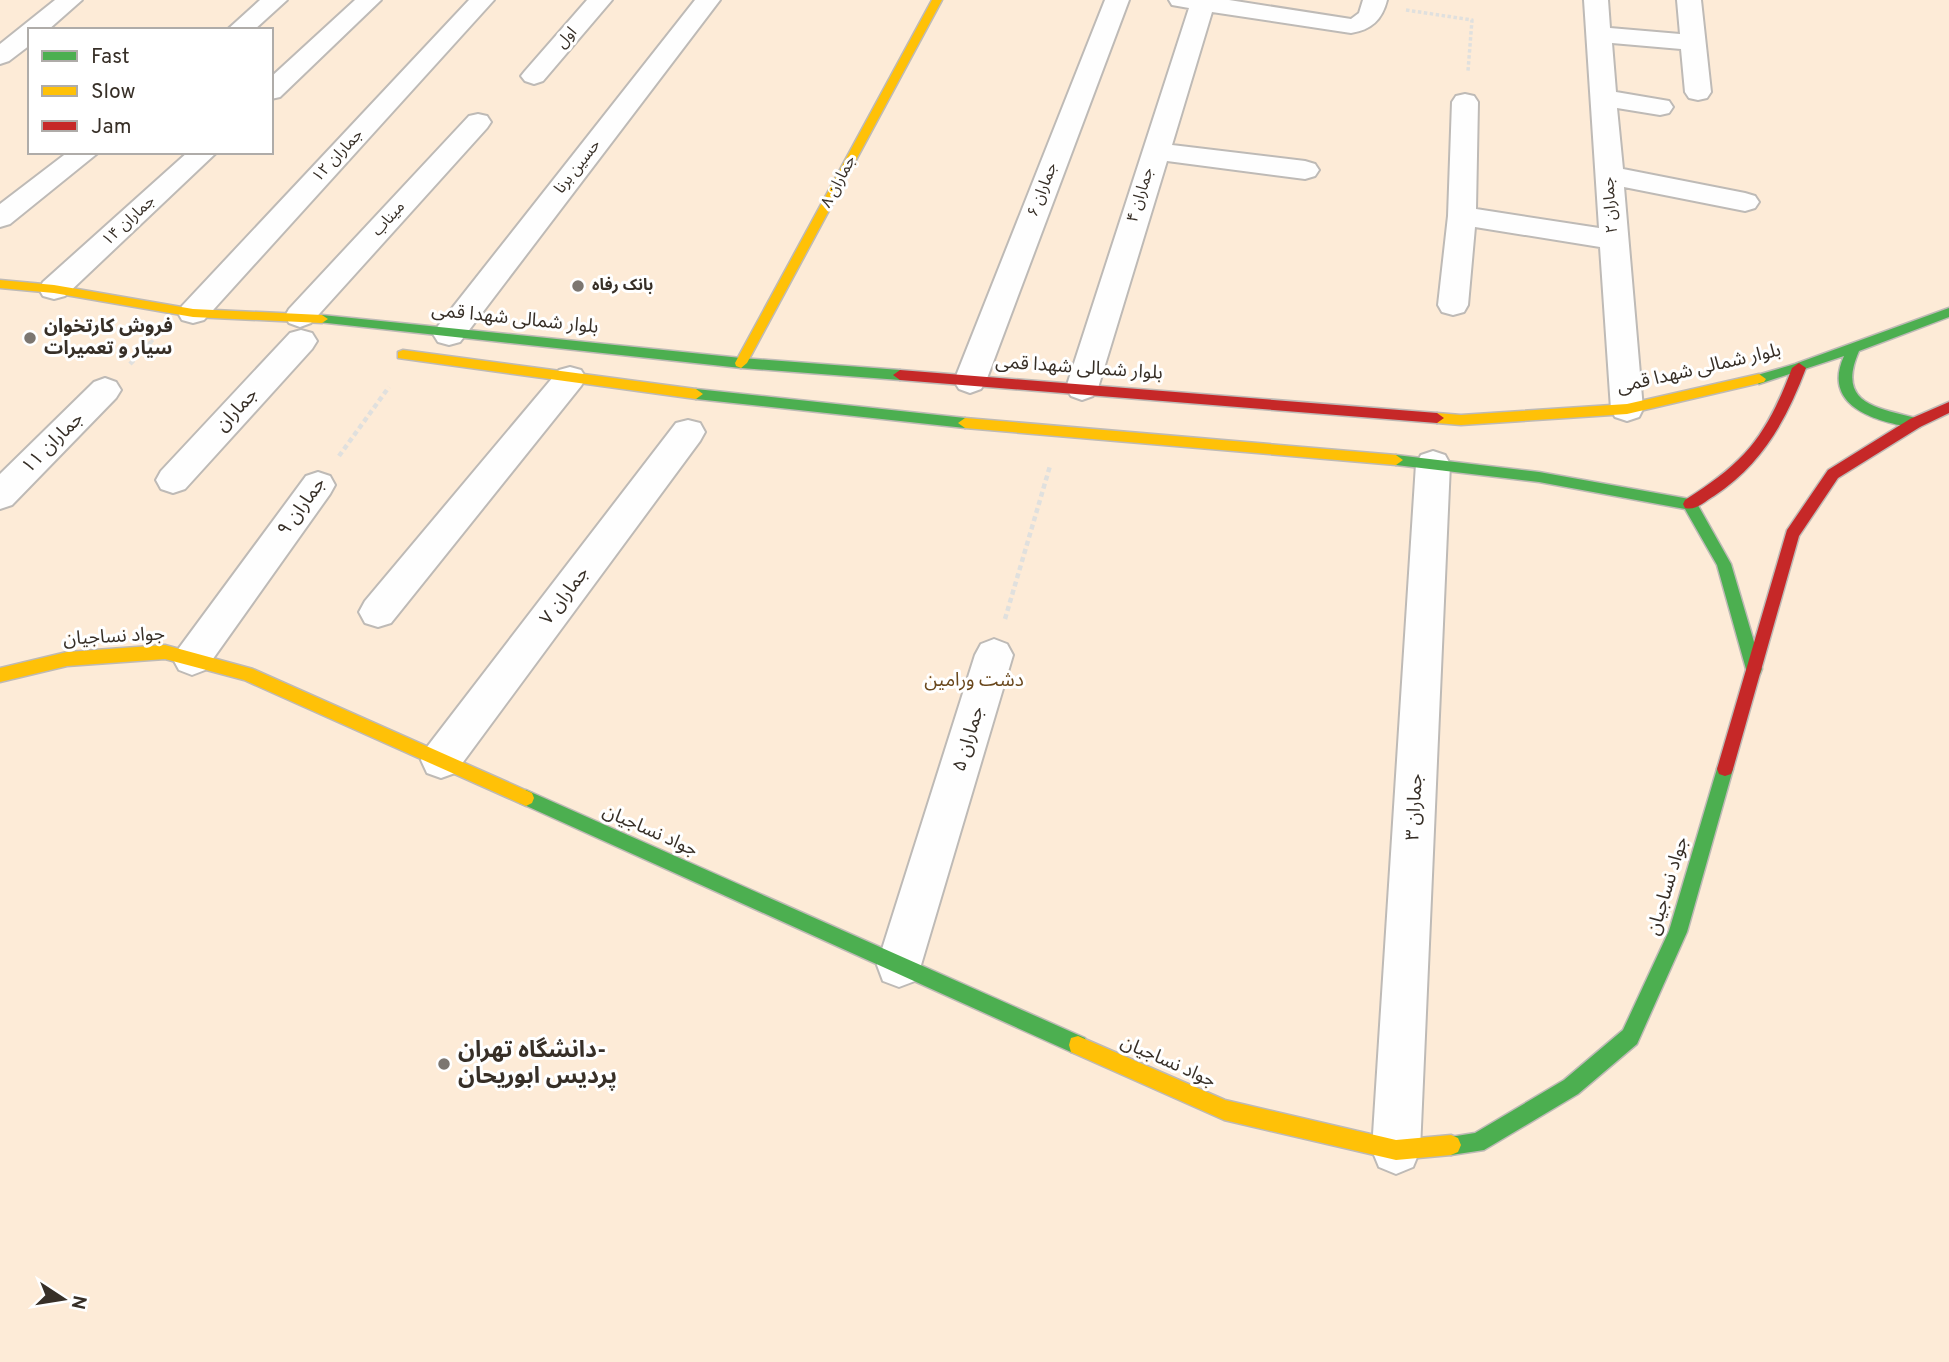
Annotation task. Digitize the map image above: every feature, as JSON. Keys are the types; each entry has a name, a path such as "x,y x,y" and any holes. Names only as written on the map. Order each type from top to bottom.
{"main road":[{"name":"جماران ۸","path":"741,363 937,0"},
{"name":"بلوار شمالی شهدا قمی","path":"0,284 54,289 301,335 449,334 741,363 1461,420 1627,410 1715,391 1799,368 1949,312"},
{"name":"بلوار شمالی شهدا قمی","path":"193,313 233,331"},
{"path":"1854,347 1844,366 1844,383 1853,401 1878,418 1915,423"},
{"path":"388,353 570,378 900,417 1433,464 1539,477 1690,504 1729,480 1759,451 1783,409 1799,368"},
{"name":"جواد نساجیان","path":"0,675 67,659 165,652 247,674 1224,1110 1396,1150 1477,1143 1571,1087 1630,1037 1678,932 1792,534 1833,474 1915,423 1949,407"},
{"path":"1690,504 1724,564 1754,669"}],"street":[{"path":"35,28 69,0"},
{"path":"241,28 275,0"},
{"path":"273,89 369,0"},
{"name":"جماران ۱۲","path":"193,313 482,0"},
{"name":"اول","path":"534,76 600,0"},
{"name":"حسین برنا","path":"449,334 708,0"},
{"name":"جماران ۶","path":"970,381 1117,0"},
{"name":"جماران ۲","path":"1596,0 1627,410"},
{"path":"1689,0 1698,92"},
{"path":"1192,2 1370,10"},
{"name":"جماران ۴","path":"1082,388 1155,152 1192,2"},
{"path":"0,56 28,33"},
{"path":"1599,34 1692,43"},
{"path":"1604,98 1660,107"},
{"path":"1453,305 1462,216 1465,102"},
{"name":"میناب","path":"301,335 478,122"},
{"path":"1155,152 1305,170"},
{"path":"0,218 83,154"},
{"name":"جماران ۱۴","path":"54,289 202,154"},
{"path":"1609,175 1745,202"},
{"path":"1462,216 1614,240"},
{"name":"جماران","path":"173,480 301,335"},
{"path":"379,612 570,378"},
{"name":"جماران ۱۱","path":"0,496 105,390"},
{"name":"جماران ۷","path":"441,760 688,432"},
{"name":"جماران ۳","path":"1396,1150 1433,464"},
{"name":"جماران ۹","path":"192,659 318,485"},
{"name":"جماران ۵","path":"899,965 994,655"}],"path":[{"path":"1370,10 1472,20 1465,102"},
{"path":"105,390 158,335"},
{"name":"جماران ۹","path":"318,485 413,356"},
{"path":"994,655 1060,432"}],"green space":[{"name":"دشت ورامین","path":"0,0 1949,0 1949,1362 0,1362"}],"traffic: fast":[{"path":"1759,379 1799,368 1949,312"},
{"path":"322,319 741,363 900,375"},
{"path":"1854,347 1846,365 1845,380 1849,393 1857,403 1883,416 1915,423"},
{"path":"696,394 965,423"},
{"path":"1396,460 1539,477 1690,504 1724,564 1754,669"},
{"path":"1451,1145 1477,1143 1571,1087 1630,1037 1678,932 1725,769"},
{"path":"526,798 1078,1045"}],"traffic: slow":[{"path":"741,363 937,0"},
{"path":"0,284 54,289 193,313 322,319"},
{"path":"403,355 696,394"},
{"path":"1437,418 1461,420 1627,409 1759,379"},
{"path":"965,423 1396,460"},
{"path":"0,675 67,659 165,652 247,674 526,798"},
{"path":"1078,1045 1224,1110 1396,1150 1451,1145"}],"traffic: jam":[{"path":"1690,504 1731,476 1759,448 1781,414 1799,368"},
{"path":"900,375 1437,418"},
{"path":"1725,769 1792,534 1833,474 1915,423 1949,407"}],"place":[{"name":"بانک رفاه","path":"578,286"},
{"name":"فروش کارتخوان سیار و تعمیرات","path":"30,338"},
{"name":"دانشگاه تهران- پردیس ابوریحان","path":"444,1064"}]}
